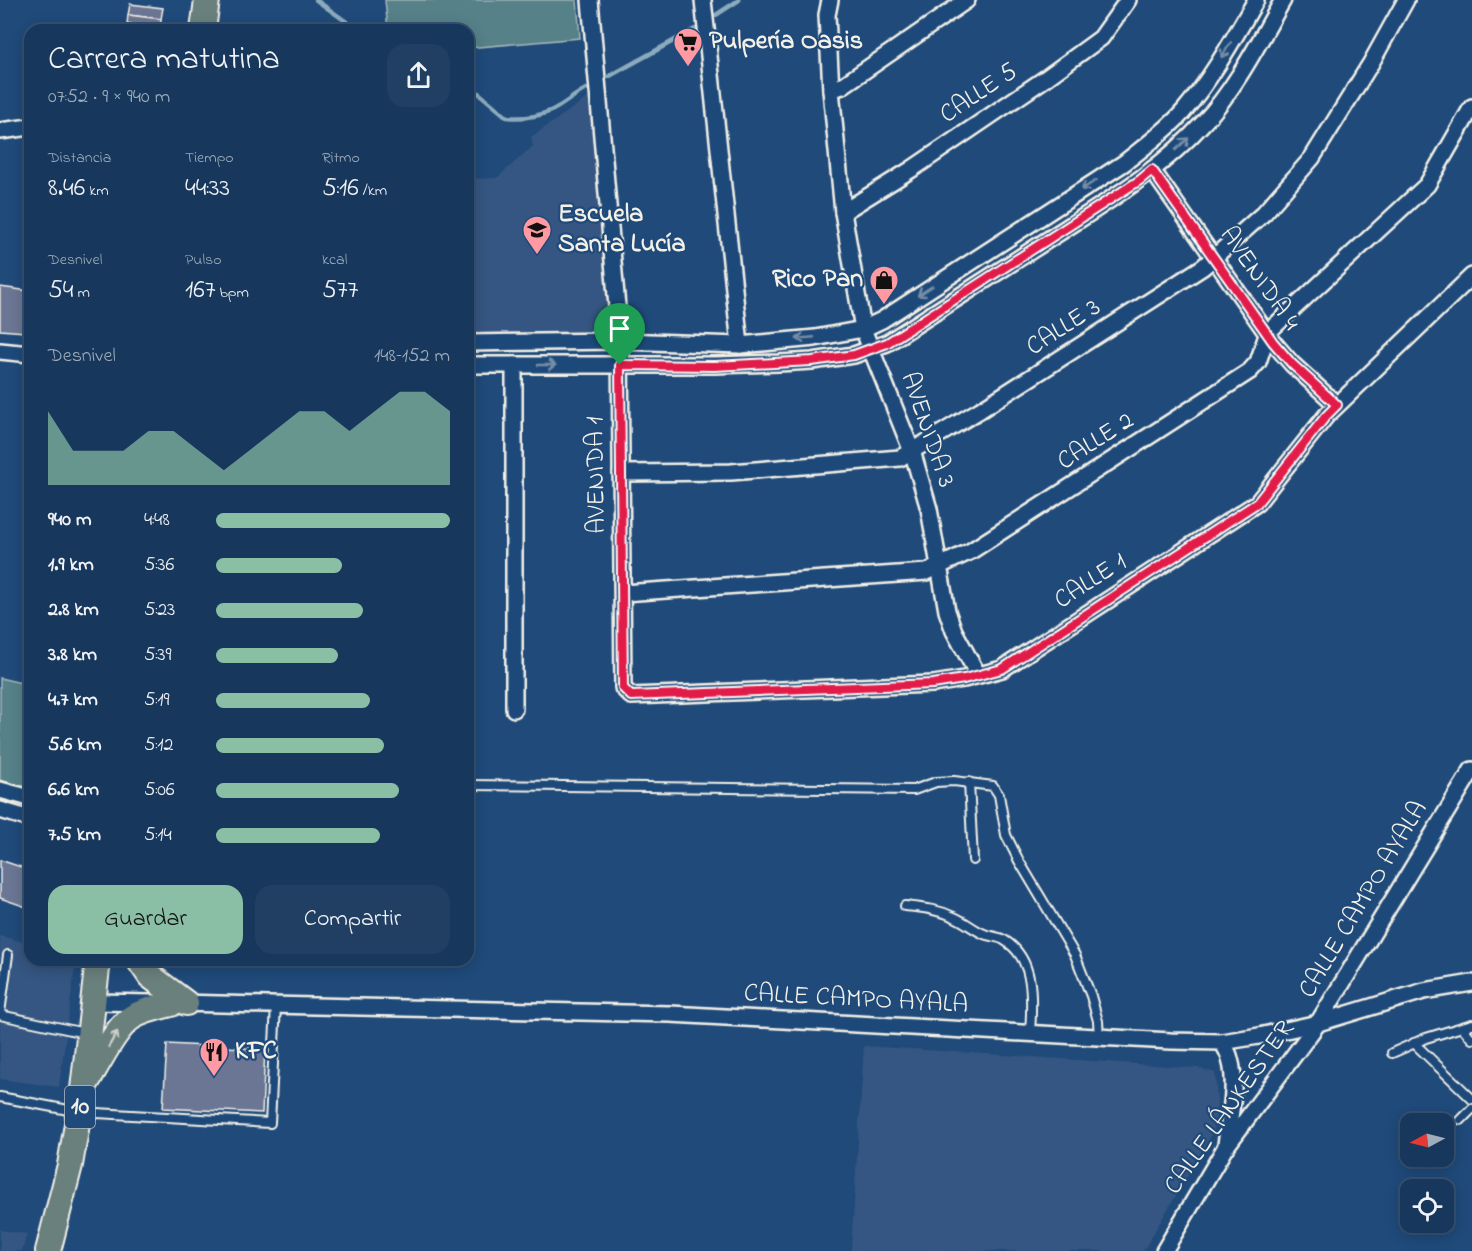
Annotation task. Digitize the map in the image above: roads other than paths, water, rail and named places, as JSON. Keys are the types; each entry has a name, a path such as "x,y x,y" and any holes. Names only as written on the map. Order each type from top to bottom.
{"main road":[{"path":"204,24 207,0"},
{"name":"10","path":"48,1251 70,1165 81,1100 97,966"},
{"path":"143,966 178,1004"},
{"path":"81,1100 117,1031 128,1020 146,1011 178,1004"}],"street":[{"name":"AVENIDA 1","path":"590,0 620,341 623,688 631,696"},
{"path":"703,0 740,345"},
{"name":"AVENIDA 3","path":"830,0 827,15 831,90 843,212 863,329 912,451 929,509 947,611 954,631 978,675"},
{"path":"831,90 842,86 966,0"},
{"name":"CALLE 5","path":"843,212 912,169 1092,45 1101,38 1128,0"},
{"path":"474,343 620,341 740,345 815,338 863,329 882,320 1124,163 1157,137 1183,112 1206,82 1256,0"},
{"path":"474,365 715,366 812,361 854,355 887,343 1140,180 1152,170 1205,122 1228,92 1283,0"},
{"name":"CALLE 3","path":"621,472 732,472 900,458 912,451 1203,267 1264,213 1312,158 1371,63 1406,0"},
{"name":"CALLE 2","path":"623,593 927,572 971,551 1250,371 1258,362 1267,334 1427,185 1472,107"},
{"path":"0,131 24,128"},
{"name":"AVENIDA 4","path":"1152,170 1267,334 1292,364 1337,405"},
{"name":"CALLE 1","path":"631,696 933,684 1002,669 1257,503 1326,416 1472,276"},
{"path":"0,351 24,353"},
{"path":"514,365 514,709"},
{"name":"CALLE CAMPO AYALA","path":"94,1002 670,1014 1171,1041 1221,1042 1259,1036 1318,1023 1472,770"},
{"path":"0,790 24,796"},
{"path":"0,810 24,817"},
{"path":"1318,1023 1424,991 1472,983"},
{"name":"CALLE LÁNKESTER","path":"1164,1251 1225,1148 1318,1023"},
{"path":"1221,1042 1230,1057 1233,1076 1233,1095 1225,1148"}],"lane":[{"path":"474,785 914,790 936,782 954,781 993,786 999,795 1006,835 1075,955 1091,996 1098,1021 1099,1036"},
{"path":"969,782 973,860"},
{"path":"904,906 938,910 984,935 1002,938 1018,950 1028,971 1032,1002 1030,1033"},
{"path":"8,955 0,1014 90,1034"},
{"path":"0,1097 81,1100 270,1123 276,1005"},
{"path":"1392,1053 1414,1043 1472,1024"},
{"path":"1462,1027 1472,1039"},
{"path":"1414,1043 1472,1099"},
{"path":"1461,1120 1472,1109"}],"waterway":[{"path":"316,0 350,24"},
{"path":"716,15 739,0"},
{"path":"608,77 695,29"},
{"path":"474,89 507,117 513,118 547,113 586,89"}],"place":[{"name":"Pulpería Oasis","path":"688,68"},
{"name":"Escuela Santa Lucía","path":"537,256"},
{"name":"Rico Pan","path":"884,306"},
{"name":"KFC","path":"214,1078"}]}
